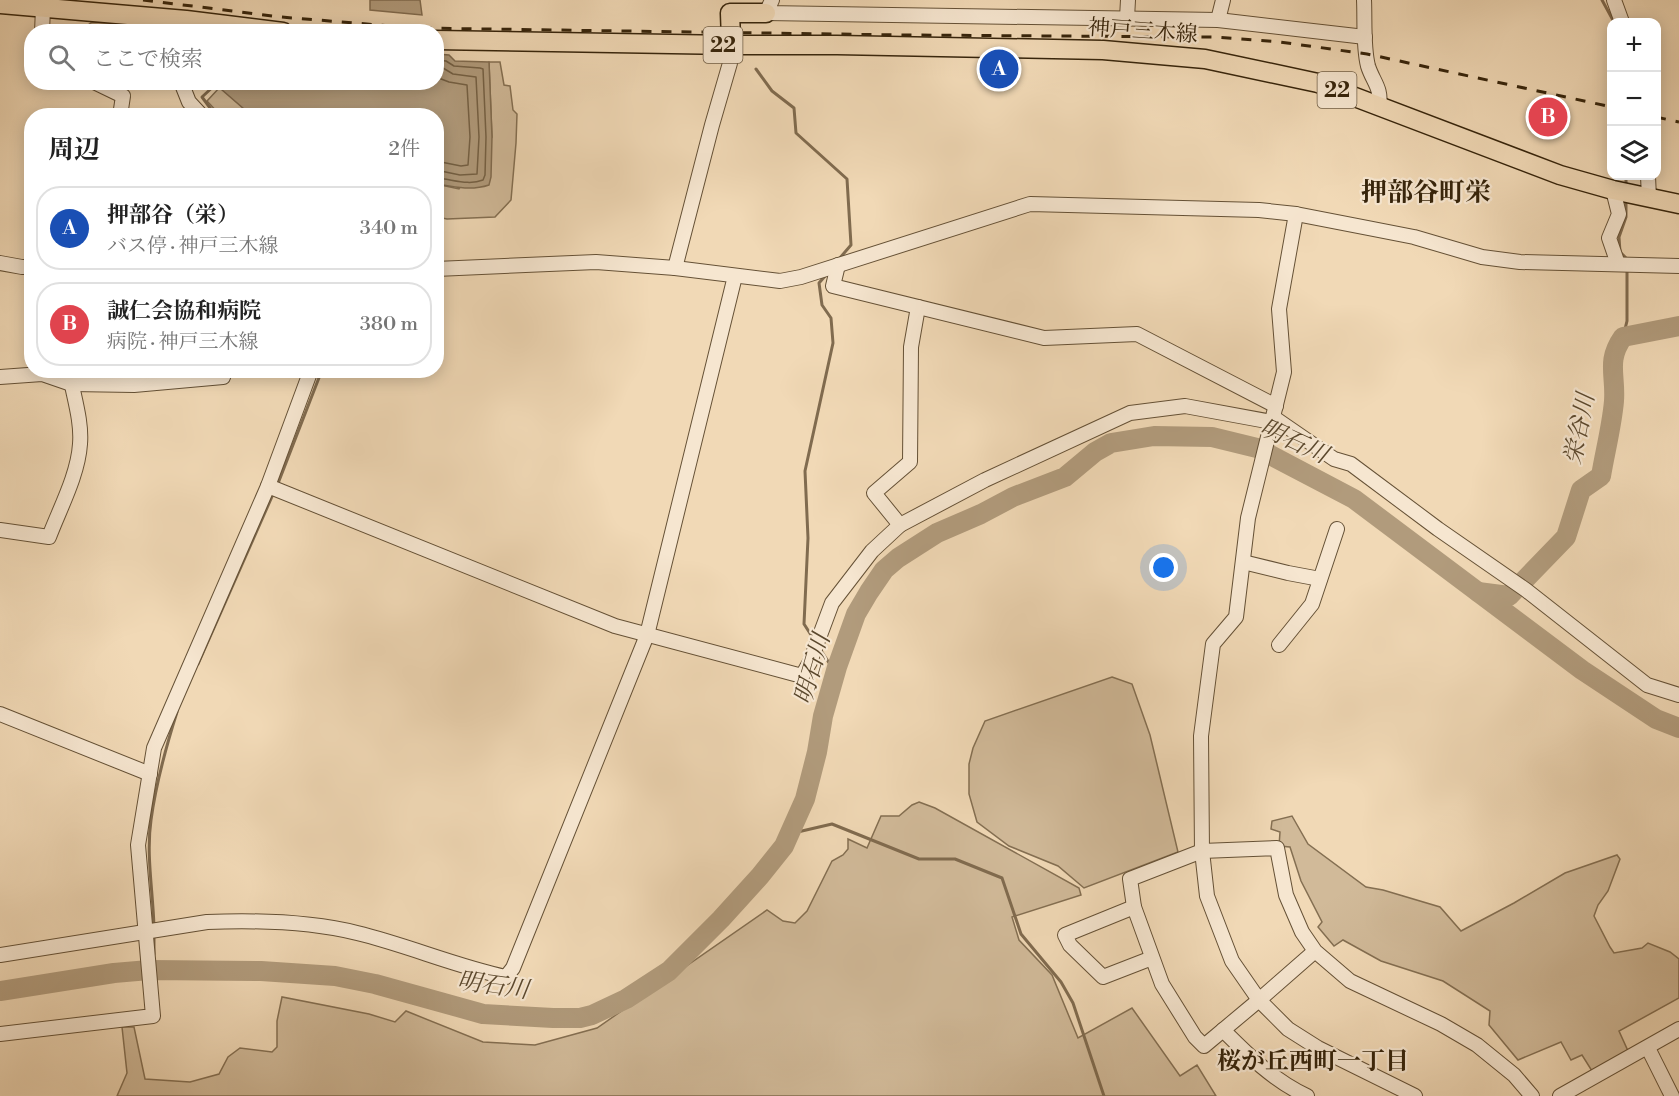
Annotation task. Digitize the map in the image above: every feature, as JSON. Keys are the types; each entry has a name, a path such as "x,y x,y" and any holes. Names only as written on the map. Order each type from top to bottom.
{"main road":[{"path":"0,4 168,24"},
{"path":"731,42 730,7 769,7"},
{"name":"神戸三木線","path":"444,40 731,42 1103,50 1205,59 1318,83 1560,175 1679,204"}],"street":[{"path":"1127,18 1128,0"},
{"path":"1218,20 1223,0"},
{"path":"1364,0 1368,66 1381,95 1379,106"},
{"path":"1614,0 1621,18"},
{"path":"769,7 1218,20 1365,37"},
{"path":"42,24 43,8"},
{"path":"675,268 730,63 731,42"},
{"path":"111,90 123,96 121,108"},
{"path":"184,90 189,102 195,108"},
{"path":"1626,265 1609,238 1628,193 1643,180"},
{"path":"444,269 596,262 675,268 780,281 801,277 1030,204 1260,210 1296,214 1414,237 1482,257 1520,262 1679,266"},
{"path":"1296,214 1279,309 1284,372 1248,518 1236,617 1213,644 1201,736 1202,851 1207,896 1232,961 1259,1000 1288,1029 1318,1048 1415,1096"},
{"path":"0,263 24,267"},
{"path":"838,265 833,286 1044,338 1137,334 1274,415 1334,459 1351,464 1438,529 1526,590 1647,685 1679,695"},
{"path":"0,955 207,922 240,921 306,924 357,933 482,972 506,977 513,968 647,635 735,276"},
{"path":"900,525 874,494 910,462 911,347 918,307"},
{"path":"0,377 24,376"},
{"path":"0,530 49,537 78,464 81,442 78,413 70,378"},
{"path":"77,378 134,386 213,378"},
{"path":"0,1034 153,1016 138,845 154,748 267,486 308,378"},
{"path":"267,486 615,626 802,676 810,662 832,603 872,551 900,525 986,480 1130,412 1185,406 1274,415"},
{"path":"1279,645 1312,604 1337,529"},
{"path":"1243,562 1320,579"},
{"path":"0,714 150,774"},
{"path":"1315,951 1204,1046 1195,1037 1162,984 1134,907 1130,879 1202,851 1277,848 1286,895 1302,932 1315,951 1350,981 1441,1024 1477,1045 1514,1075 1532,1096"},
{"path":"1134,907 1065,934 1070,945 1103,977 1152,958"},
{"path":"1560,1096 1679,1029"},
{"path":"1223,1030 1254,1061 1307,1096"},
{"path":"1648,1048 1672,1096"}],"shaded area":[{"path":"489,62 500,62 504,85 510,86 513,110 517,114 511,200 495,217 444,218 444,186 459,189 492,137"},
{"path":"217,90 223,90 243,108 214,108 207,101"},
{"path":"1112,677 1132,684 1150,735 1178,852 1084,888 1058,866 1009,846 977,822 969,794 969,764 973,748 985,721"},
{"path":"919,802 935,808 1079,888 1081,895 1012,917 1019,940 1052,975 1078,1038 1132,1008 1180,1076 1197,1065 1216,1096 117,1096 127,1073 122,1027 134,1027 145,1079 190,1082 219,1074 228,1057 240,1048 272,1052 277,1047 277,1021 282,997 369,1014 395,1022 406,1011 483,1042 535,1045 597,1028 767,910 783,921 795,923 807,911 832,861 848,849 848,839 867,848 881,816 899,816"},
{"path":"1292,816 1308,844 1366,887 1440,907 1461,931 1565,873 1617,855 1620,859 1608,891 1598,905 1594,916 1614,953 1642,948 1648,943 1670,952 1679,959 1679,998 1619,1031 1628,1051 1592,1071 1582,1055 1571,1060 1561,1042 1518,1060 1489,1025 1490,1011 1443,981 1381,961 1343,940 1334,946 1318,927 1322,922 1301,881 1290,847 1279,846 1280,832 1271,829 1272,821"}],"water":[{"path":"370,0 420,0 422,15 370,10"},
{"path":"92,22 156,24 89,24"},
{"path":"444,55 449,55 455,61 489,62 492,137 489,185 469,188 444,185 444,108 243,108 222,90 444,90"}],"waterway":[{"path":"1602,0 1612,18"},
{"path":"756,69 772,91 794,108 796,133 847,179 851,245 839,259"},
{"path":"210,90 202,97 210,108"},
{"path":"1626,180 1626,186"},
{"path":"1626,198 1626,217 1619,237 1620,252 1627,259"},
{"path":"1623,337 1627,321 1627,269"},
{"path":"813,638 804,624 808,538 805,471 833,343 831,318 822,305 819,283 826,275"},
{"name":"栄谷川","path":"1478,592 1509,596 1566,537 1581,490 1601,476 1614,401 1613,361 1623,337 1679,326"},
{"path":"277,486 319,378"},
{"name":"明石川","path":"0,991 114,973 149,970 261,971 335,976 375,984 483,1014 580,1018 592,1015 626,999 669,971 721,919 784,846 805,799 823,716 856,614 884,570 898,558 937,533 1013,497 1065,477 1095,452 1111,443 1154,436 1212,437 1257,448 1354,499 1582,670 1656,719 1679,728"},
{"path":"198,664 274,492"},
{"path":"820,649 835,672"},
{"path":"154,927 149,860 151,820 162,765 177,712"},
{"path":"789,834 832,824 919,859 955,859 1002,878 1021,934 1061,982 1073,1003 1104,1096"},
{"path":"154,933 154,954"}],"railway":[{"path":"143,0 281,17 367,24"},
{"path":"444,28 1215,37 1280,42 1367,54 1607,106"},
{"path":"1661,118 1679,122"}],"place":[{"name":"押部谷（栄）","path":"999,69"},
{"name":"誠仁会協和病院","path":"1548,117"}],"district":[{"name":"押部谷町栄","path":"1426,192"},
{"name":"桜が丘西町一丁目","path":"1313,1061"}]}
